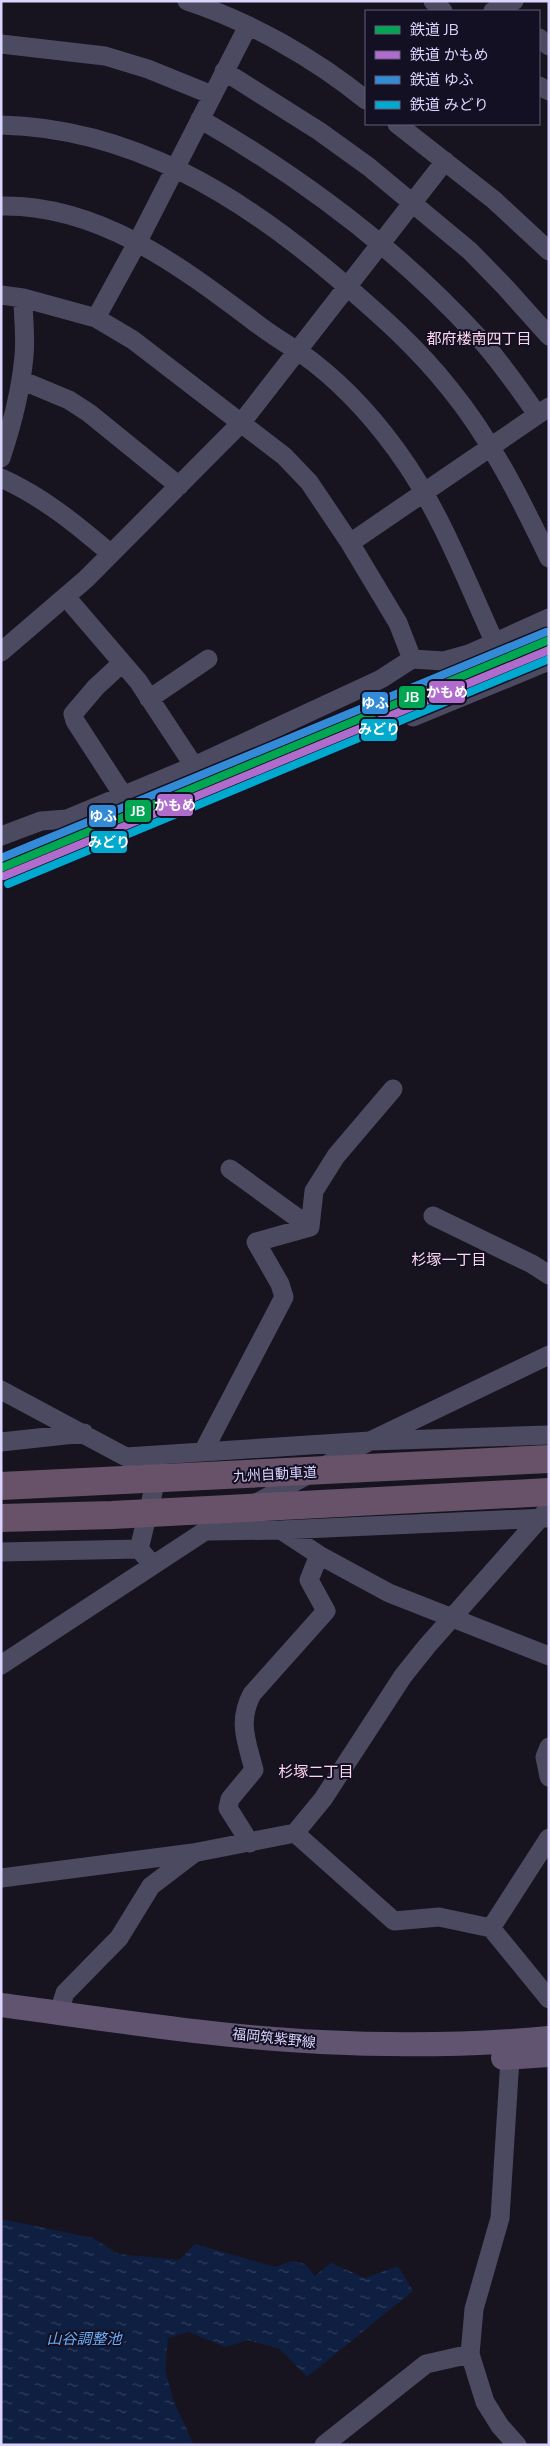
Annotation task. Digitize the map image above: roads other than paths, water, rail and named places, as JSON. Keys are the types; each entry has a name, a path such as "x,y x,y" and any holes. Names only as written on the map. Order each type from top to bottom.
{"highway":[{"name":"九州自動車道","path":"1,1486 549,1459"},
{"path":"1,1518 112,1515 549,1492"}],"main road":[{"name":"福岡筑紫野線","path":"1,2005 319,2042 509,2050 549,2055"},
{"name":"福岡筑紫野線","path":"1,2020 259,2052 374,2061 509,2050 549,2038"}],"street":[{"path":"187,1 248,26 316,64 365,99"},
{"path":"433,1 442,10"},
{"path":"495,10 514,1"},
{"path":"96,318 137,243 248,26"},
{"path":"1,44 105,56 148,69 212,95"},
{"path":"224,71 319,130 368,167 470,251 549,336"},
{"path":"200,119 297,180 380,246 441,298 543,410 350,543"},
{"path":"1,125 76,134 118,144 175,167 208,185 269,224 348,287 416,349 452,390 526,511 549,558"},
{"path":"398,125 494,200 549,251"},
{"path":"1,652 66,597 242,422 445,161"},
{"path":"1,206 45,210 76,218 137,243 184,268 314,363 347,393 381,430 425,493 494,641"},
{"path":"1,295 23,298 96,318 133,340 284,456 309,482 350,543 398,623 412,659"},
{"path":"1,458 13,420 21,380 24,354 23,298"},
{"path":"21,380 51,391 83,409 179,486"},
{"path":"1,478 28,491 50,505 111,554"},
{"path":"66,597 150,698 194,766"},
{"path":"1,836 40,821 67,819 194,766 381,679 412,659 444,661 469,654 494,641 549,618"},
{"path":"150,698 208,660"},
{"path":"413,718 549,661"},
{"path":"122,663 96,687 73,714 75,721 123,795"},
{"path":"310,1228 314,1191 336,1156 393,1089"},
{"path":"230,1169 310,1228"},
{"path":"433,1216 532,1264 549,1275"},
{"path":"203,1452 284,1297 280,1284 256,1242 310,1228"},
{"path":"1,1665 152,1564 205,1531 370,1441 549,1355"},
{"path":"1,1390 126,1457 370,1441 549,1435"},
{"path":"1,1442 84,1434"},
{"path":"139,1549 162,1454"},
{"path":"205,1531 281,1530 546,1515"},
{"path":"1,1878 193,1853 295,1833 328,1791 403,1676 452,1618 546,1515"},
{"path":"281,1530 319,1555 389,1593 549,1656"},
{"path":"1,1552 139,1549"},
{"path":"139,1549 152,1564"},
{"path":"250,1843 228,1808 230,1799 254,1770 243,1727 244,1708 252,1694 326,1610 309,1580 319,1555"},
{"path":"549,1747 545,1757 549,1777"},
{"path":"295,1833 394,1921 439,1917 491,1928 549,1999"},
{"path":"491,1928 549,1838"},
{"path":"59,2012 66,1993 119,1938 151,1886 193,1853"},
{"path":"509,2050 500,2218 474,2309 470,2354 485,2402 500,2426 517,2445"},
{"path":"324,2445 426,2364 470,2354"}],"water":[{"name":"山谷調整池","path":"1,2219 93,2238 118,2254 179,2260 195,2244 275,2267 292,2261 305,2264 315,2276 331,2263 365,2278 398,2266 413,2291 307,2377 280,2349 248,2340 226,2347 188,2332 168,2338 165,2370 174,2402 194,2445 1,2445"}],"rail line":[{"name":"ゆふ","path":"1,858 546,632"},
{"name":"JB","path":"1,868 549,640"},
{"name":"かもめ","path":"4,876 549,650"},
{"name":"みどり","path":"8,884 549,659"}],"district":[{"name":"都府楼南四丁目","path":"479,339"},
{"name":"杉塚一丁目","path":"449,1260"},
{"name":"杉塚二丁目","path":"316,1772"}]}
